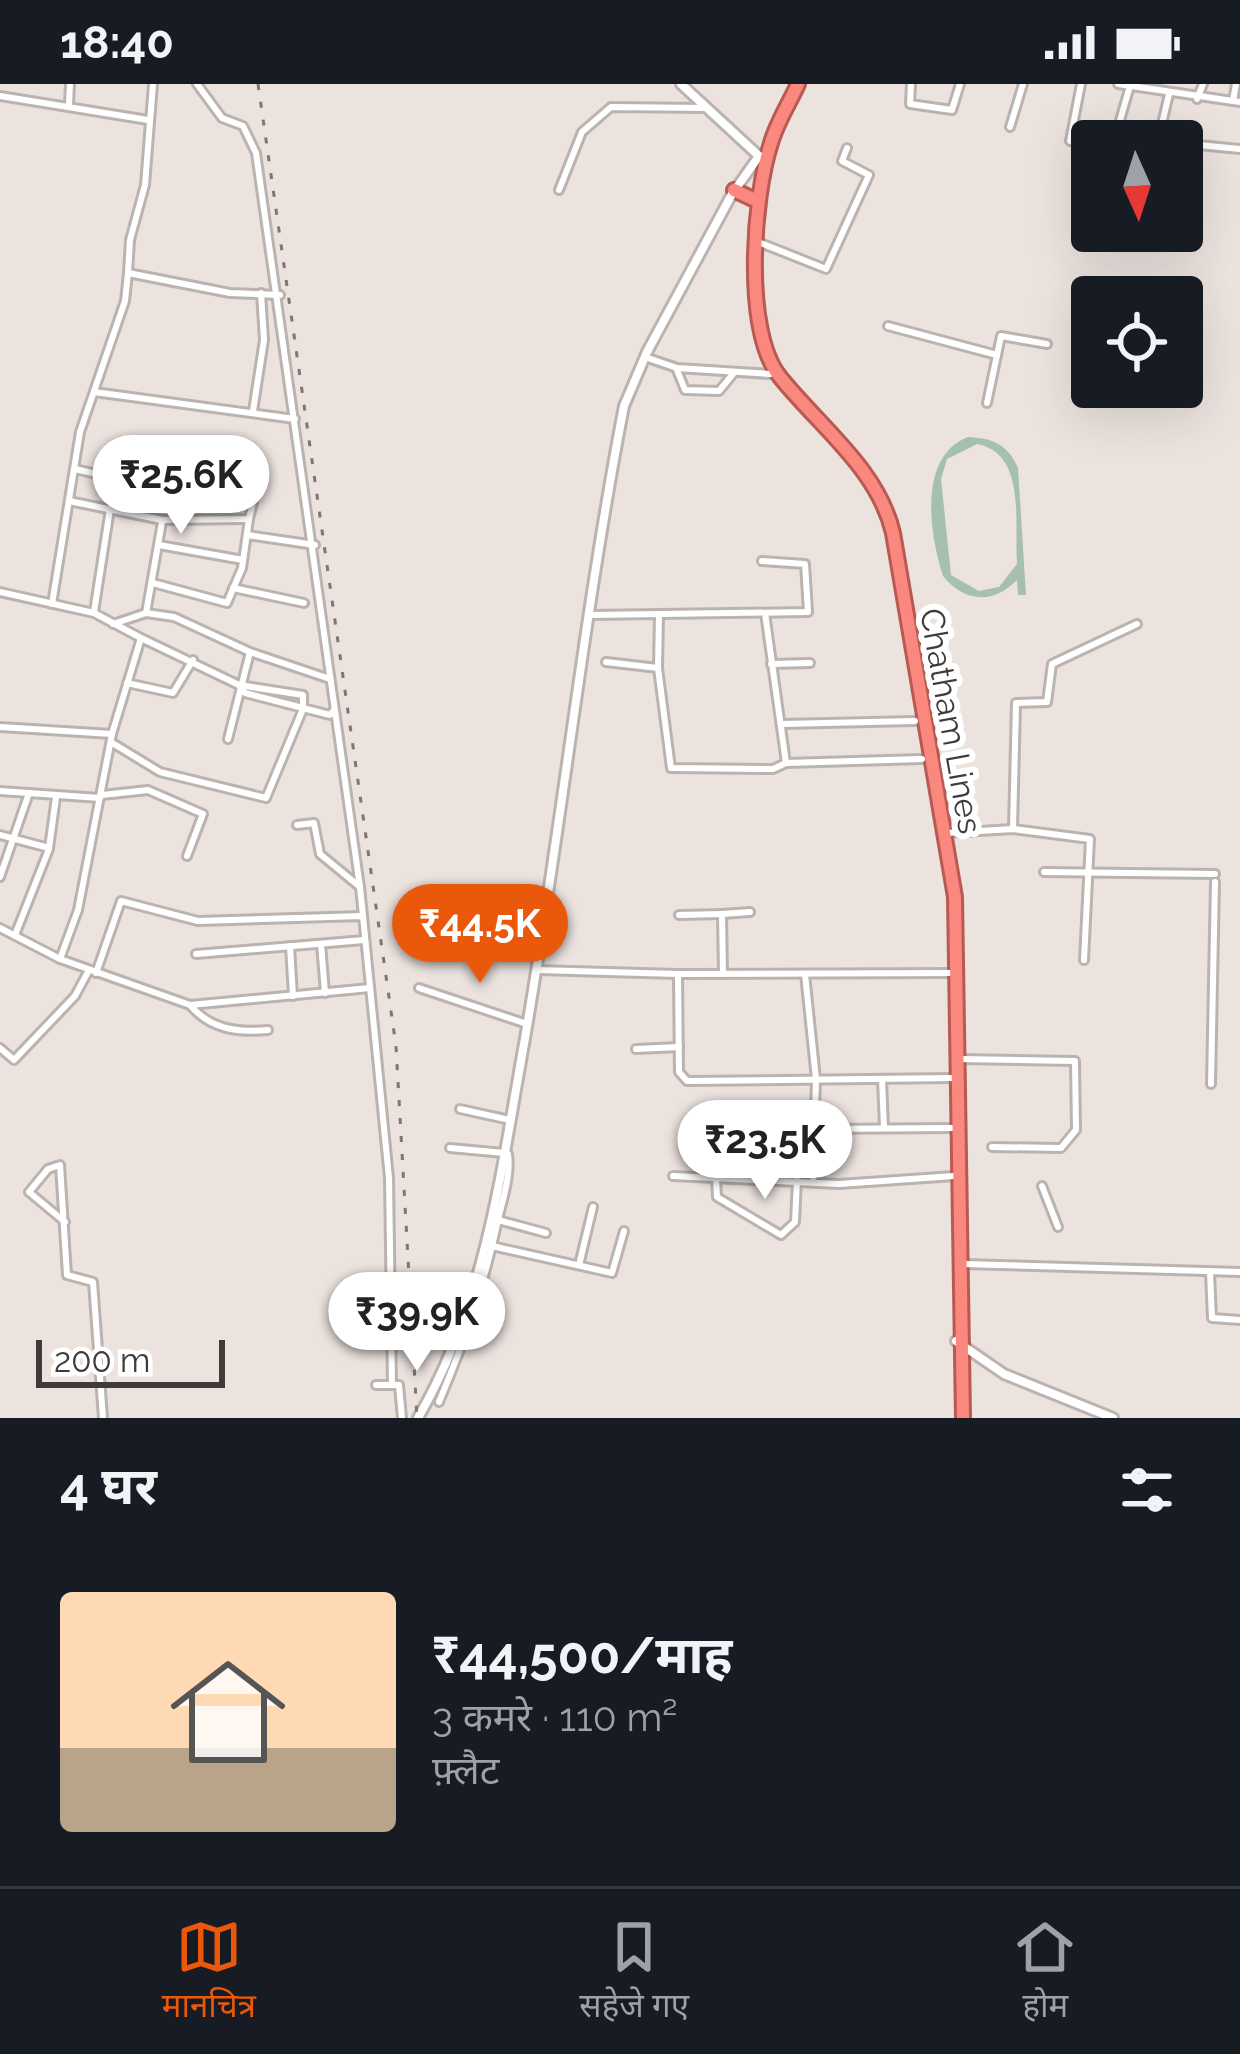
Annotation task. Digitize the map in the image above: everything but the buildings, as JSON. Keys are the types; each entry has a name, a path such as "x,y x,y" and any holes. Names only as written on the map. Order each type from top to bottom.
{"highway":[{"name":"Chatham Lines","path":"794,84 762,157 753,199 754,338 770,374 879,507 922,759 944,833 955,897 959,1342"},
{"name":"Chatham Lines","path":"762,157 758,242 763,350 860,467 888,514 945,879 952,973 960,1418"},
{"path":"734,190 753,199"}],"street":[{"path":"69,104 70,84"},
{"path":"52,604 75,470 94,392 125,301 130,240 146,185 154,84"},
{"path":"197,84 223,118 243,126 252,141 280,295 371,988 389,1178 392,1385"},
{"path":"418,1418 446,1371 476,1287 505,1148 624,406 734,190 762,157 681,84"},
{"path":"911,84 910,104 944,111 952,110 960,84"},
{"path":"1010,127 1023,84"},
{"path":"1070,141 1081,84"},
{"path":"1118,84 1237,102 1236,84"},
{"path":"1197,99 1202,84"},
{"path":"1120,120 1130,86"},
{"path":"1163,120 1169,94"},
{"path":"0,96 148,120"},
{"path":"559,190 582,132 611,107 707,108"},
{"path":"1203,145 1240,148"},
{"path":"758,242 826,269 869,175 842,161 847,148"},
{"path":"128,273 230,293 280,295"},
{"path":"253,411 264,340 261,293"},
{"path":"889,326 997,355"},
{"path":"987,404 1000,336 1047,344"},
{"path":"645,357 677,368 770,374"},
{"path":"677,368 685,390 702,393 719,392 733,374"},
{"path":"94,392 142,403 295,419"},
{"path":"75,470 127,481 232,484"},
{"path":"153,583 226,604 243,560 254,497"},
{"path":"69,501 162,520 249,519"},
{"path":"94,613 110,509"},
{"path":"146,613 162,520"},
{"path":"247,535 315,545"},
{"path":"159,545 243,560"},
{"path":"591,615 808,612 804,562 762,561"},
{"path":"233,588 304,603"},
{"path":"0,592 94,613 239,685 303,695 303,709 266,798 160,772 113,739 0,727"},
{"path":"113,624 146,613 174,617 250,652 330,679"},
{"path":"765,613 786,763"},
{"path":"658,614 658,668 671,767 773,770 786,763 922,759"},
{"path":"1013,830 1016,703 1047,702 1052,664 1137,623"},
{"path":"60,959 78,910 113,739 141,638"},
{"path":"228,740 250,652"},
{"path":"127,683 172,693 193,660"},
{"path":"606,662 658,668"},
{"path":"771,664 810,662"},
{"path":"239,685 245,693 303,709 330,715 334,710"},
{"path":"779,724 915,721"},
{"path":"0,791 56,797 148,790 203,814 187,856"},
{"path":"0,876 29,793"},
{"path":"15,935 49,848 56,797"},
{"path":"296,825 314,824 320,854 360,887"},
{"path":"944,833 1013,830 1087,837 1090,873 1084,960"},
{"path":"0,835 49,848"},
{"path":"1044,872 1215,878 1211,1084"},
{"path":"0,1048 14,1060 75,996 93,971 121,901 198,921 363,916"},
{"path":"680,915 750,912"},
{"path":"722,914 724,974"},
{"path":"0,928 60,959 190,1005 371,988"},
{"path":"196,954 364,940"},
{"path":"321,944 326,993"},
{"path":"290,946 293,996"},
{"path":"537,970 952,973"},
{"path":"678,974 679,1072 686,1081 954,1078"},
{"path":"805,974 817,1129 813,1180"},
{"path":"419,988 527,1024"},
{"path":"190,1005 201,1018 235,1032 268,1030"},
{"path":"636,1049 679,1046"},
{"path":"959,1059 1075,1060 1076,1130 1061,1148 992,1147"},
{"path":"882,1079 884,1128"},
{"path":"460,1109 510,1120"},
{"path":"817,1129 954,1128"},
{"path":"450,1148 505,1148"},
{"path":"439,1402 473,1327 508,1174 505,1148"},
{"path":"65,1222 29,1192 48,1169 60,1166 64,1200 65,1222 67,1276 92,1282 103,1418"},
{"path":"673,1176 839,1184 954,1176"},
{"path":"716,1178 717,1197 781,1235 789,1234 795,1222 797,1180"},
{"path":"1042,1186 1058,1227"},
{"path":"579,1265 593,1207"},
{"path":"498,1220 546,1234"},
{"path":"492,1246 612,1273 624,1232"},
{"path":"961,1264 1240,1271"},
{"path":"1210,1271 1212,1318 1240,1319"},
{"path":"959,1342 1004,1374 1113,1418"},
{"path":"376,1385 399,1385 402,1418"}],"green space":[{"path":"968,437 985,439 1004,448 1018,468 1026,595 1018,595 1017,580 989,597 969,595 943,576 931,498 941,461","holes":["977,444 1004,461 1015,492 1017,564 999,587 979,591 951,575 941,479 947,459"]}],"railway":[{"path":"258,84 396,1046 417,1418"}]}
